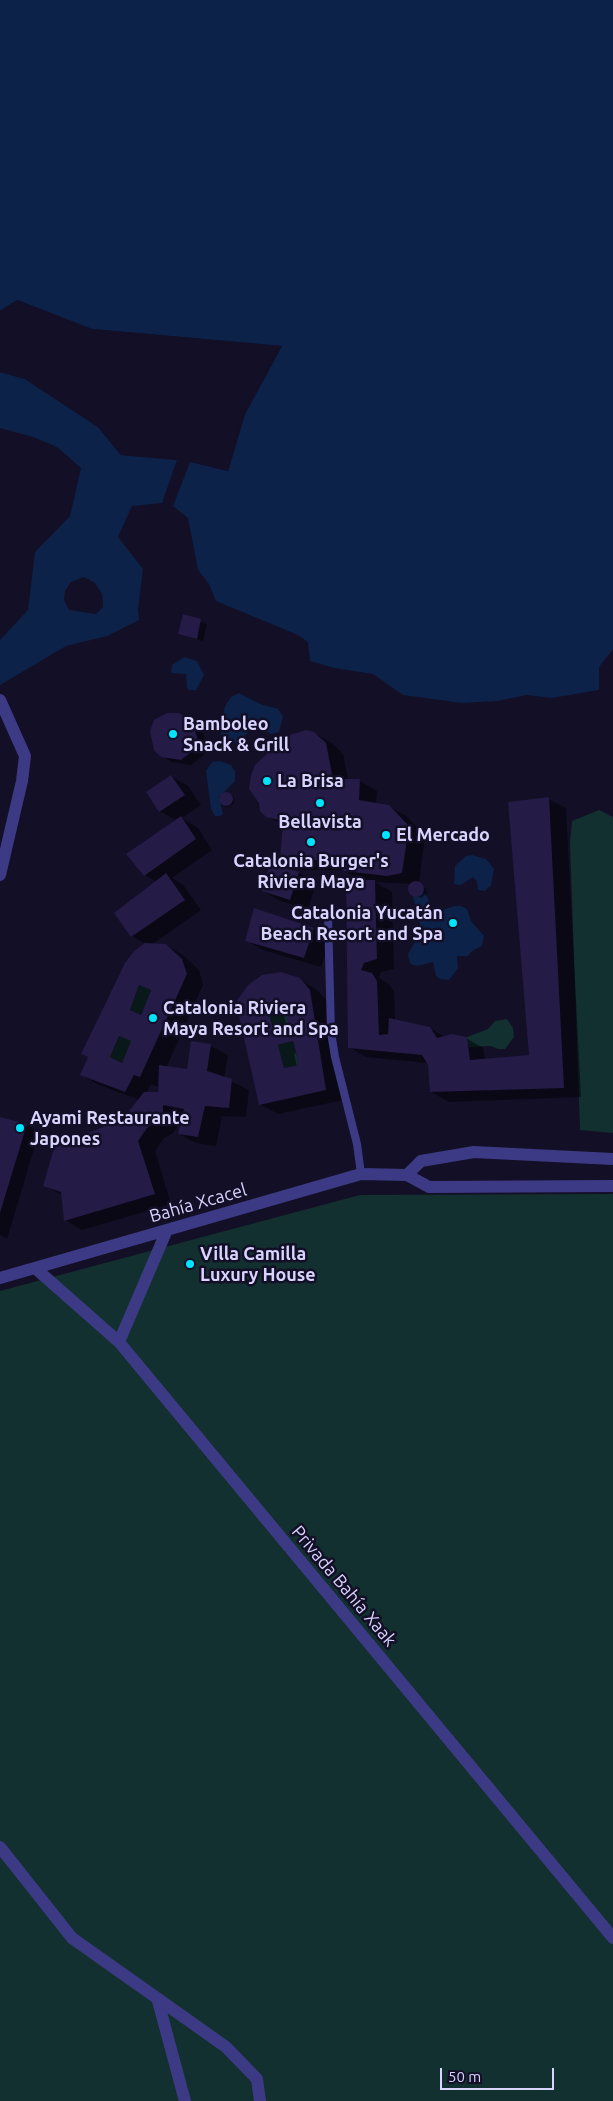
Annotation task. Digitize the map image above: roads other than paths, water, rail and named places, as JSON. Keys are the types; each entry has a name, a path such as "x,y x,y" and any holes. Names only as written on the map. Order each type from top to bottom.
{"street":[{"path":"0,875 22,781 25,756 2,703"},
{"path":"407,1175 422,1161 474,1152 613,1159"},
{"name":"Bahía Xcacel","path":"0,1278 361,1174 407,1175 429,1187 613,1186"},
{"path":"119,1342 167,1230"},
{"name":"Privada Bahía Xaak","path":"35,1268 119,1342 613,1938"},
{"path":"0,1847 72,1938 158,2001 226,2047 257,2079 260,2101"},
{"path":"158,2001 185,2101"}],"lane":[{"path":"328,916 332,1032 335,1057 357,1144 361,1174"}],"water":[{"path":"0,0 613,0 613,649 599,667 599,690 552,698 526,695 498,701 462,703 403,695 373,674 334,668 310,661 308,642 298,635 216,601 209,584 198,570 188,518 173,506 190,462 228,471 245,414 282,346 92,329 17,300 0,311"},
{"path":"0,372 25,379 98,427 121,455 177,460 162,503 132,506 118,537 143,569 138,609 139,620 107,636 66,646 0,685 0,640 28,610 35,552 70,516 81,468 57,447 33,437 0,428","holes":["84,577 95,583 102,594 103,607 96,614 69,610 64,600 65,591 71,582"]},
{"path":"184,657 197,661 204,675 196,690 189,690 187,688 186,674 171,673 172,665"},
{"path":"239,693 260,704 278,709 283,716 279,732 271,734 261,729 251,730 238,742 232,743 223,739 220,731 225,706 231,697"},
{"path":"220,761 231,765 235,771 235,781 219,797 223,814 215,816 211,809 206,771 212,762"},
{"path":"472,855 486,859 494,869 491,885 485,891 478,890 477,881 473,877 461,885 454,884 455,866 466,856"},
{"path":"424,892 433,908 438,911 455,906 467,909 471,921 484,936 482,946 472,951 468,956 457,956 458,968 449,980 440,979 436,976 433,962 417,966 411,964 409,960 408,954 415,942 420,925 413,897 418,897"}],"place":[{"name":"Bamboleo Snack & Grill","path":"173,734"},
{"name":"La Brisa","path":"267,781"},
{"name":"Bellavista","path":"320,803"},
{"name":"El Mercado","path":"386,835"},
{"name":"Catalonia Burger's Riviera Maya","path":"311,842"},
{"name":"Catalonia Yucatán Beach Resort and Spa","path":"453,923"},
{"name":"Catalonia Riviera Maya Resort and Spa","path":"153,1018"},
{"name":"Ayami Restaurante Japones","path":"20,1128"},
{"name":"Villa Camilla Luxury House","path":"190,1264"}]}
